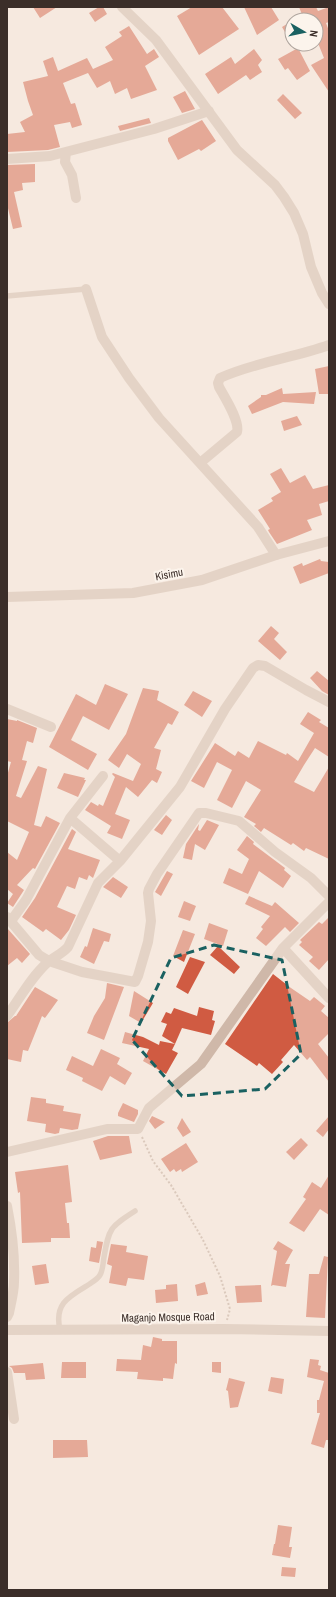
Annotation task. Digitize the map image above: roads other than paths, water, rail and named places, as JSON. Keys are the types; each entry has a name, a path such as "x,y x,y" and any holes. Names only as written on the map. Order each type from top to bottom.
{"street":[{"path":"122,7 156,40 237,150 275,185 284,197 294,213 303,234 311,267 322,293 329,304"},
{"path":"7,159 50,156 154,129 209,111"},
{"path":"66,152 65,162 72,175 76,198"},
{"path":"86,289 102,337 129,378 159,418 258,527 276,555"},
{"path":"200,463 237,432 238,428 219,387 218,383 220,378 231,373 275,360 304,354 329,346"},
{"name":"Kisimu","path":"7,597 133,593 202,580 276,555 329,541"},
{"path":"7,1016 34,977 49,961 62,954 68,947 98,883 120,861 180,786 225,710 253,668 258,664 265,666 329,702"},
{"path":"7,710 52,727"},
{"path":"103,776 70,818 26,900 9,919 17,931 39,956 82,972 135,982 148,942 151,921 148,894 149,889 156,874 199,813 206,813 239,822 275,852 289,860 311,878 329,896"},
{"path":"70,818 120,861"},
{"path":"7,1152 107,1129 138,1129 149,1108 201,1064 283,948 329,902"},
{"path":"283,948 329,998"},
{"path":"7,1206 11,1224 14,1254 14,1284 7,1317"},
{"name":"Maganjo Mosque Road","path":"7,1330 224,1329 329,1331"},
{"path":"7,1372 14,1419"}],"lane":[{"path":"7,296 86,289"},
{"path":"60,1330 58,1319 59,1310 74,1292 91,1283 100,1276 110,1231 116,1223 135,1210"}]}
